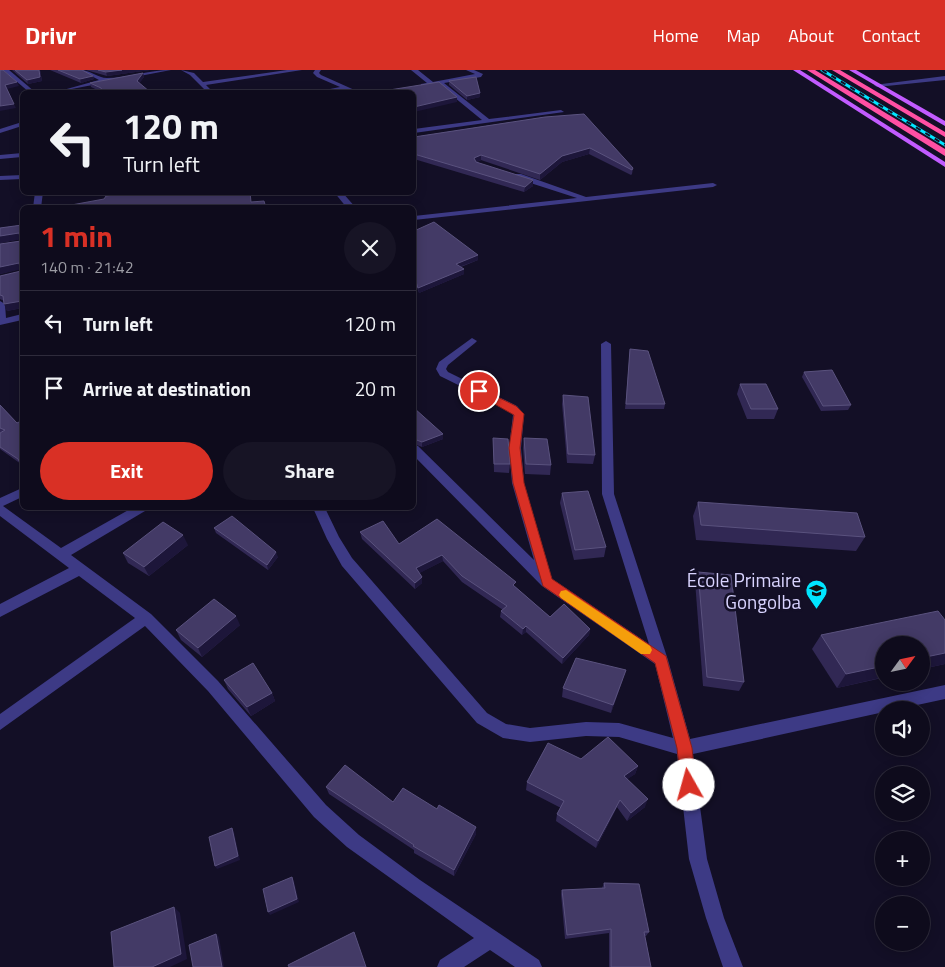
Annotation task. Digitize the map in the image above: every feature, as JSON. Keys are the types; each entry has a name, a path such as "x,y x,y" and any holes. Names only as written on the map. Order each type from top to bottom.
{"highway":[{"path":"810,70 945,153"},
{"path":"836,70 945,135"}],"main road":[{"path":"796,70 945,165"},
{"path":"852,70 945,124"}],"street":[{"path":"6,70 30,90"},
{"path":"83,70 104,80"},
{"path":"66,90 104,80 168,70"},
{"path":"184,70 192,74 208,90"},
{"path":"202,84 299,70"},
{"path":"318,70 316,73 319,76 350,90"},
{"path":"414,70 432,84"},
{"path":"413,87 481,75 469,70"},
{"path":"877,85 945,78"},
{"path":"440,83 486,120"},
{"path":"334,90 345,88"},
{"path":"416,131 486,120 561,112"},
{"path":"0,132 20,125"},
{"path":"0,157 20,155"},
{"path":"507,173 587,199"},
{"path":"0,178 20,177"},
{"path":"416,218 713,185"},
{"path":"339,195 349,205"},
{"path":"0,304 1,322 20,317"},
{"path":"472,341 443,364 441,369 444,374 513,408 519,414 515,448 518,483 547,582"},
{"path":"606,344 608,494 661,660 684,748 698,860 715,918 733,967"},
{"path":"416,451 547,582 661,660"},
{"path":"0,503 20,493"},
{"path":"0,510 78,570 146,618 213,686 320,811 353,841 414,886 532,967"},
{"path":"60,555 138,510"},
{"path":"320,510 333,539 348,562 482,718 503,731 530,735 586,729 619,730 684,748 945,692"},
{"path":"0,611 78,570"},
{"path":"0,723 146,618"},
{"path":"447,967 491,938"}],"building":[{"path":"0,70 3,70 17,82 5,85 14,104 0,106"},
{"path":"15,70 39,70 40,77 27,80"},
{"path":"58,70 82,70 93,76 80,79"},
{"path":"98,70 122,70 106,72"},
{"path":"143,73 137,81 148,90 102,90 90,83"},
{"path":"476,77 480,93 467,96 449,81"},
{"path":"439,82 457,97 416,107 416,90 389,90"},
{"path":"584,114 633,168 632,170 590,148 562,156 540,174 481,155 474,158 476,162 533,180 525,187 416,155 416,137 545,117"},
{"path":"250,195 251,202 264,201 265,205 71,205 104,199 106,196"},
{"path":"434,222 478,255 456,264 464,269 418,288 416,282 416,230"},
{"path":"20,225 20,237 19,233 0,236 0,228"},
{"path":"20,241 20,267 19,263 0,267 0,244"},
{"path":"20,271 20,301 4,304 3,296 0,295 0,276"},
{"path":"630,349 648,351 665,404 626,404"},
{"path":"832,370 851,405 823,406 804,372"},
{"path":"740,384 766,384 778,409 751,409"},
{"path":"563,395 588,397 595,455 568,454"},
{"path":"0,405 17,423 20,422 20,462 18,459 0,447 0,433 5,430 0,428"},
{"path":"416,410 443,434 422,442 416,440"},
{"path":"493,438 508,439 510,464 494,464"},
{"path":"524,438 547,439 551,465 526,464"},
{"path":"588,491 606,547 575,550 562,493"},
{"path":"698,502 857,513 865,537 701,525"},
{"path":"232,516 276,552 267,565 214,528"},
{"path":"437,519 516,582 513,585 550,617 564,604 590,629 563,658 526,626 523,629 501,611 507,606 462,576 442,555 416,568 422,577 415,583 360,532 383,521 399,544"},
{"path":"163,522 183,535 144,567 123,553"},
{"path":"698,572 731,575 744,682 707,677"},
{"path":"214,599 236,616 198,648 176,630"},
{"path":"938,611 945,620 945,653 930,656 930,636 875,636 875,668 846,674 821,635"},
{"path":"576,658 626,670 613,705 563,688"},
{"path":"253,663 272,693 247,707 224,680"},
{"path":"608,737 638,766 624,776 648,799 631,813 620,800 598,841 557,814 564,801 527,782 548,743 581,759"},
{"path":"345,765 393,802 403,788 437,809 439,805 476,827 454,870 413,846 326,787"},
{"path":"232,828 238,856 215,866 209,837"},
{"path":"292,877 297,899 268,912 263,889"},
{"path":"604,883 639,884 649,932 644,932 651,967 611,967 611,929 567,935 562,890 605,888"},
{"path":"174,907 181,954 152,967 114,967 111,932"},
{"path":"354,932 366,967 289,967 288,965"},
{"path":"216,934 222,967 193,967 189,945"}],"railway":[{"path":"822,70 945,145"}],"slow traffic":[{"path":"566,595 646,650"}],"place":[{"name":"École Primaire Gongolba","path":"817,609"}],"route":[{"path":"479,391 513,408 519,414 515,448 518,483 547,582 661,660 684,748 689,785"}]}
